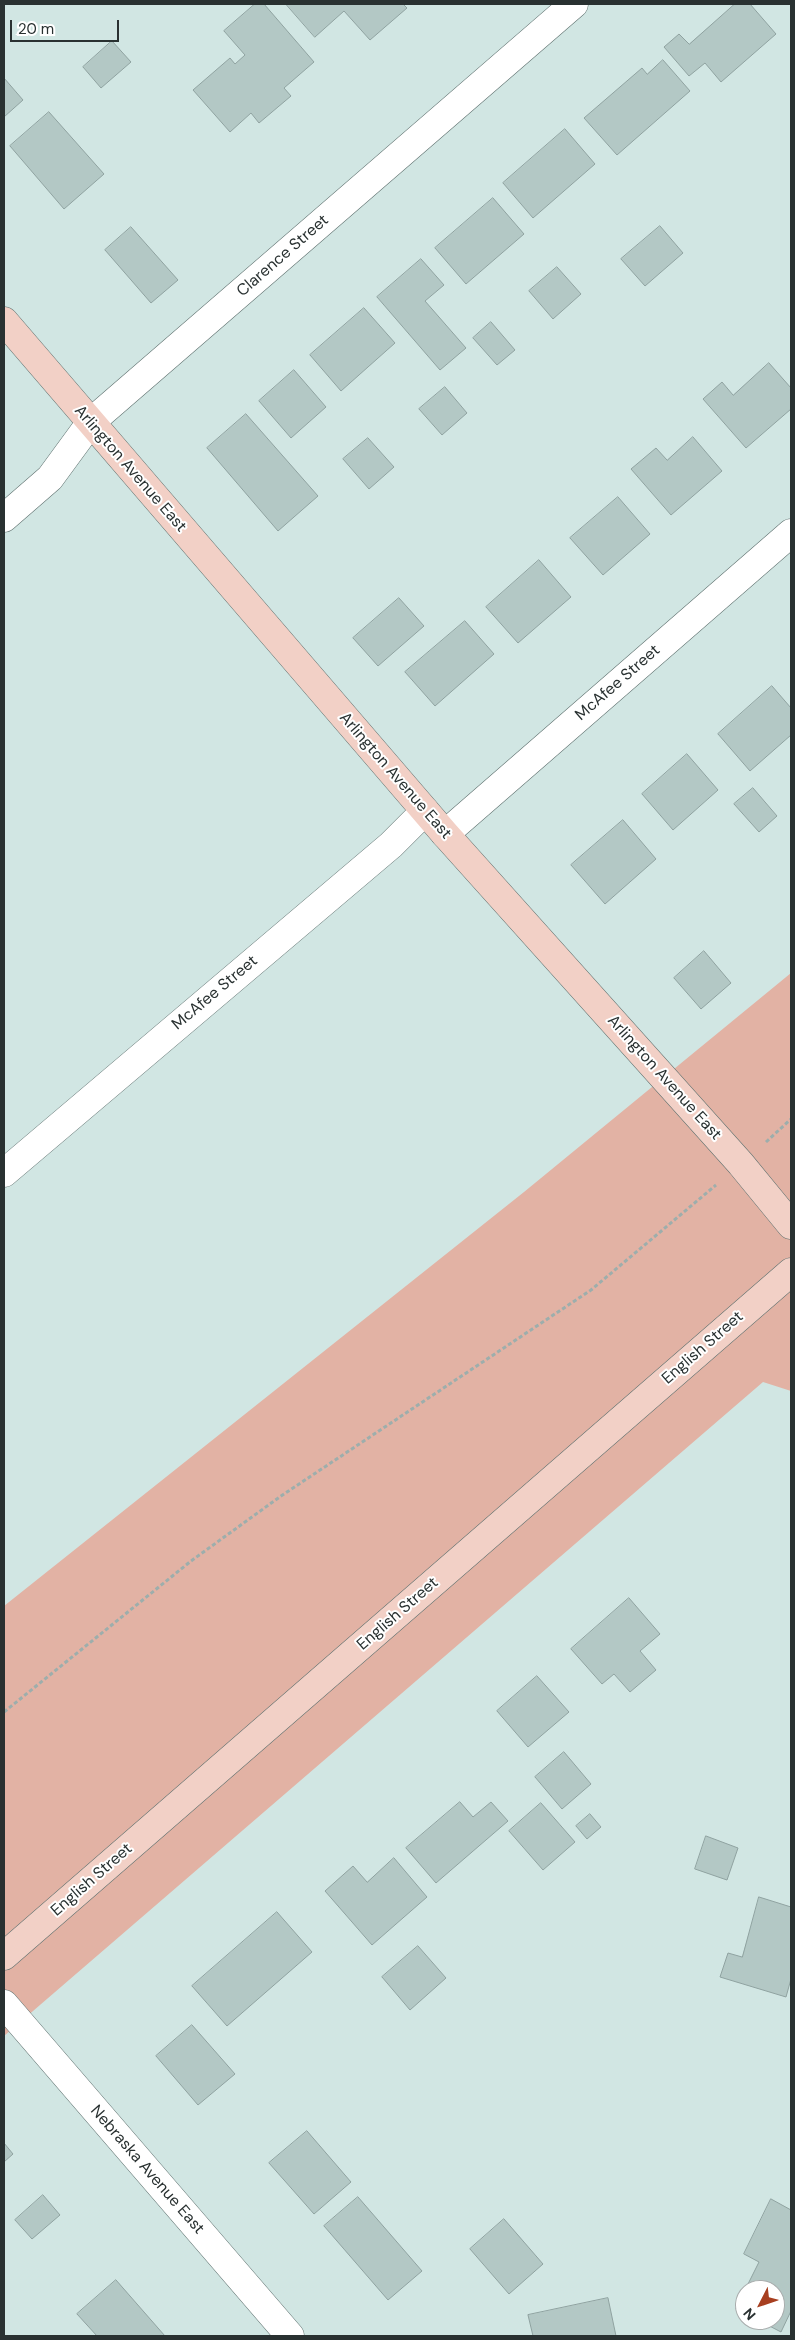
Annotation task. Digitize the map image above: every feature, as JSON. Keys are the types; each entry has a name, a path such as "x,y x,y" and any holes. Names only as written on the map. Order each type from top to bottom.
{"street":[{"name":"Clarence Street","path":"4,518 50,478 91,422 574,4"},
{"name":"Arlington Avenue East","path":"4,321 445,834 741,1164 791,1225"},
{"name":"McAfee Street","path":"445,834 791,533"},
{"name":"McAfee Street","path":"4,1173 391,845 425,811"},
{"name":"English Street","path":"4,1956 791,1272"},
{"name":"Nebraska Avenue East","path":"4,2004 290,2336"}],"path":[{"path":"4,1712 191,1561 281,1496 590,1290 741,1164 791,1119"}],"shaded area":[{"path":"791,973 791,1391 763,1382 4,2036 4,1606 524,1192"}],"building":[{"path":"255,4 264,4 314,62 284,88 291,96 259,123 251,113 230,132 193,90 230,58 235,64 245,55 224,31"},
{"path":"286,4 403,4 407,8 370,40 344,11 315,37"},
{"path":"735,4 750,4 776,34 721,82 705,63 689,76 664,47 679,34 689,44"},
{"path":"112,41 131,62 101,88 83,67"},
{"path":"663,60 690,91 617,155 584,118 642,68 647,74"},
{"path":"4,78 23,100 4,117"},
{"path":"49,112 104,174 64,209 10,146"},
{"path":"565,129 595,164 533,218 503,183"},
{"path":"493,198 524,234 466,284 435,248"},
{"path":"660,226 683,253 645,286 621,259"},
{"path":"131,227 178,280 151,303 105,250"},
{"path":"421,259 444,285 425,301 466,348 440,370 377,297"},
{"path":"557,267 581,294 553,319 529,291"},
{"path":"364,308 395,343 341,391 310,355"},
{"path":"491,322 515,350 497,365 473,338"},
{"path":"769,363 791,388 791,409 746,448 703,399 722,382 733,395"},
{"path":"294,370 326,407 291,438 259,401"},
{"path":"445,387 467,413 442,435 419,409"},
{"path":"246,414 318,496 278,531 207,448"},
{"path":"693,437 722,471 671,515 631,469 656,448 667,460"},
{"path":"368,438 394,467 369,489 343,459"},
{"path":"618,497 650,534 603,575 570,538"},
{"path":"539,560 571,597 518,643 486,607"},
{"path":"399,598 424,626 378,666 353,638"},
{"path":"465,621 494,654 435,706 405,672"},
{"path":"772,686 791,708 791,735 750,771 718,734"},
{"path":"687,754 718,790 673,830 642,794"},
{"path":"753,788 777,816 759,832 734,804"},
{"path":"623,820 656,859 605,904 571,865"},
{"path":"704,951 731,983 701,1009 674,978"},
{"path":"629,1598 660,1634 640,1651 656,1670 630,1692 614,1674 602,1684 571,1649"},
{"path":"537,1676 569,1712 528,1747 497,1711"},
{"path":"564,1752 591,1784 562,1809 535,1777"},
{"path":"460,1802 473,1817 491,1802 508,1821 436,1883 406,1848"},
{"path":"541,1803 575,1842 543,1870 509,1831"},
{"path":"590,1814 601,1827 587,1839 576,1826"},
{"path":"706,1836 738,1848 727,1880 695,1869"},
{"path":"394,1858 427,1897 372,1945 325,1891 353,1866 367,1882"},
{"path":"759,1897 791,1907 791,1979 786,1997 720,1977 728,1953 742,1957"},
{"path":"277,1912 312,1952 227,2026 192,1986"},
{"path":"418,1946 446,1978 410,2010 382,1977"},
{"path":"192,2025 235,2074 198,2105 156,2056"},
{"path":"307,2131 351,2182 314,2214 269,2163"},
{"path":"4,2143 13,2154 4,2162"},
{"path":"43,2195 60,2215 32,2239 15,2220"},
{"path":"358,2197 422,2271 388,2300 324,2226"},
{"path":"771,2199 791,2210 791,2311 785,2324 785,2280 750,2280 759,2262 744,2254"},
{"path":"504,2219 543,2264 509,2294 470,2249"},
{"path":"116,2280 165,2336 97,2336 77,2314"},
{"path":"608,2298 616,2336 533,2336 528,2315"}]}
